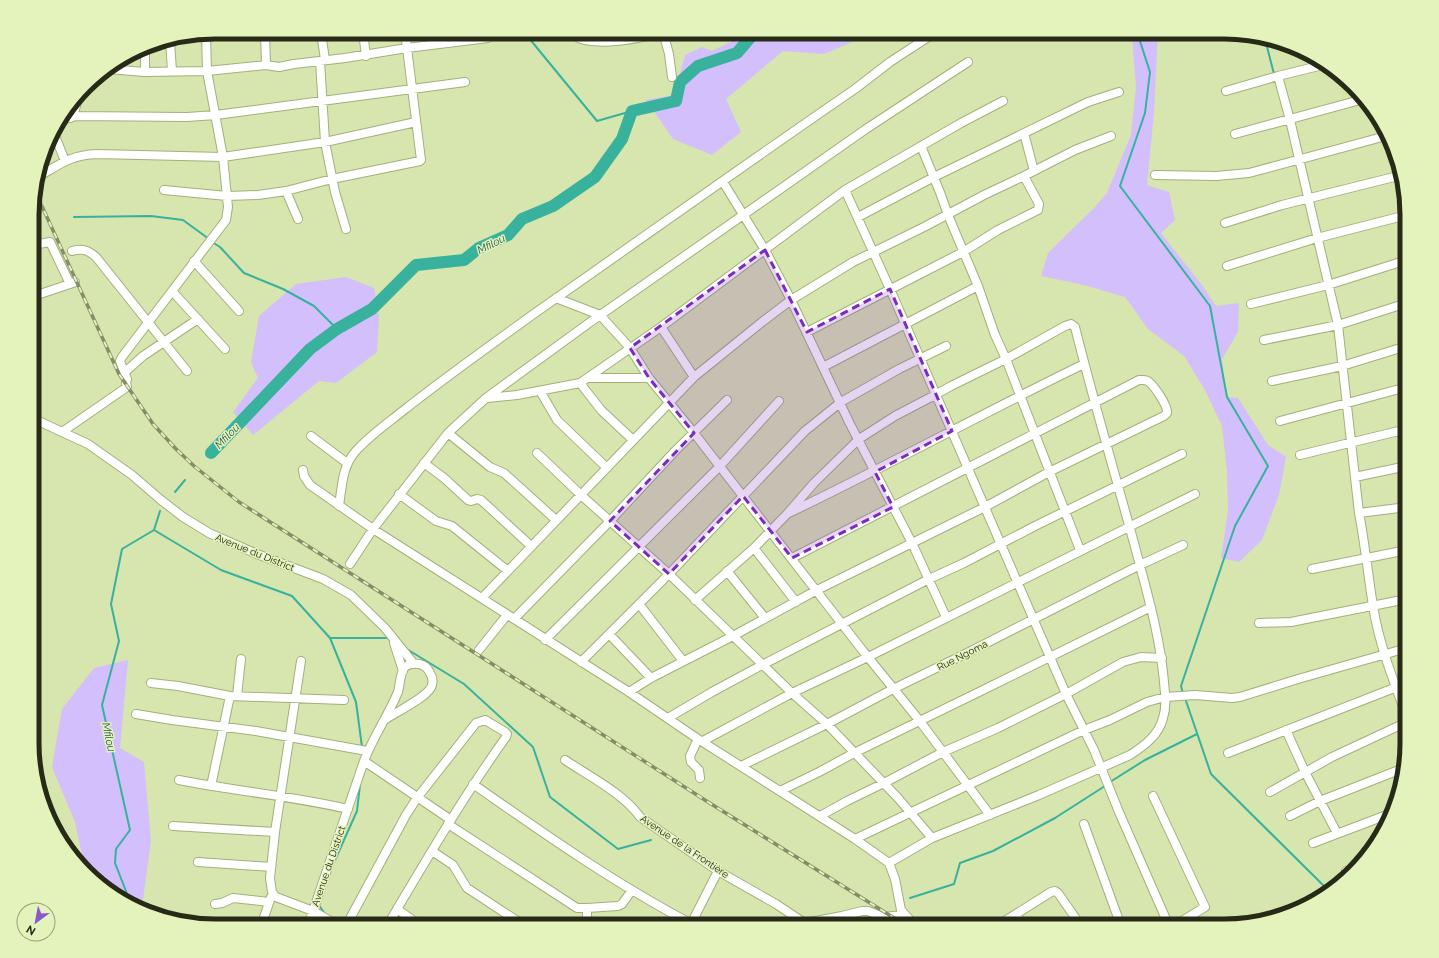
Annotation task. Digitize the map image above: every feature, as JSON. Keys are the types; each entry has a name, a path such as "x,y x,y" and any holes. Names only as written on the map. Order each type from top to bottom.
{"street":[{"path":"62,432 128,387 125,372 120,360 226,220 228,206 223,157 207,70 206,39"},
{"path":"265,39 266,65"},
{"path":"321,39 322,102 325,142 332,179 346,229"},
{"path":"364,39 366,56"},
{"path":"164,190 227,196 258,195 286,191 332,179 420,161 413,89 406,39"},
{"path":"116,70 145,72 207,70 266,65 280,67 480,39"},
{"path":"583,39 603,41 627,39"},
{"path":"666,39 672,77"},
{"path":"339,506 343,476 347,463 354,452 419,398 456,369 556,298 854,90 890,62 925,39"},
{"path":"170,45 172,71"},
{"path":"145,53 145,72"},
{"path":"350,564 373,528 448,433 486,398 600,315 744,214 866,129 968,62"},
{"path":"1226,91 1318,66"},
{"path":"1278,76 1290,120 1338,325 1359,513 1367,558 1373,606 1384,655 1400,699"},
{"path":"68,118 75,116 187,117 216,115 465,82"},
{"path":"858,217 1088,102 1118,92"},
{"path":"486,398 540,391 580,383 589,378 661,327 845,190 961,123 1003,101"},
{"path":"1235,134 1358,101"},
{"path":"75,116 74,113 76,107"},
{"path":"44,173 65,161 78,156 97,154 223,157 325,142 416,122"},
{"path":"1024,133 1034,171"},
{"path":"482,598 694,377 791,300 853,262 1075,150 1111,136"},
{"path":"1155,175 1216,176 1249,173 1382,137"},
{"path":"56,139 65,161"},
{"path":"921,146 978,286 995,335 1006,359 1080,550"},
{"path":"807,332 963,252 998,230 1038,210 1039,204 1024,176"},
{"path":"1225,223 1308,199 1396,177"},
{"path":"723,182 765,250 791,300 840,402 912,543 946,617"},
{"path":"845,190 874,252 935,396 1167,919"},
{"path":"286,191 298,219"},
{"path":"1227,266 1317,238 1400,217"},
{"path":"39,244 50,242 72,283 39,294"},
{"path":"72,251 80,249 90,252 96,257 187,371"},
{"path":"194,261 239,311"},
{"path":"1251,304 1328,285 1400,262"},
{"path":"823,367 978,286"},
{"path":"172,290 225,349"},
{"path":"556,298 600,315 630,348 649,378 694,433 893,689 919,720 990,815"},
{"path":"1264,340 1338,325 1400,305"},
{"path":"125,372 143,356 198,319"},
{"path":"695,600 754,548 814,483 859,439 895,416 1006,359 1065,326 1071,324 1074,327 1140,565 1162,658 1165,697 1163,719 1154,736 1130,755 990,815 932,838 890,863"},
{"path":"661,327 694,377"},
{"path":"581,662 639,604 805,431 840,402 920,358 946,346"},
{"path":"1272,381 1342,366 1400,348"},
{"path":"787,514 875,472 1084,364"},
{"path":"589,378 649,378"},
{"path":"629,692 650,678 734,636 817,590 985,507 1049,472 1164,416 1168,409 1149,381 1144,379 1140,380 1035,435 930,486 893,507 792,558"},
{"path":"580,383 601,410 633,440"},
{"path":"1280,421 1400,389"},
{"path":"540,391 557,420 607,468"},
{"path":"480,650 510,617 610,521 727,400"},
{"path":"545,640 720,466 779,401"},
{"name":"Avenue du District","path":"39,421 88,444 132,475 183,517 209,533 257,554 323,578 352,595 392,636 414,664 421,664 427,668 431,674 432,685 430,690 386,719"},
{"path":"1300,455 1352,444 1400,431"},
{"path":"448,433 490,466 504,473 556,520"},
{"path":"311,436 347,463"},
{"path":"536,453 580,495 668,574 734,636 762,665 827,724 912,812 932,838"},
{"path":"668,718 762,665 929,579 964,564 1035,526 1182,454"},
{"path":"424,463 444,478 468,500 481,500 531,546"},
{"path":"1355,477 1400,467"},
{"path":"303,470 304,476 310,485 339,506 545,640 629,692 700,740 820,816 890,863 899,905 904,915 909,919"},
{"path":"399,494 436,521 452,526 508,571"},
{"path":"700,778 699,770 691,762 690,756 700,740 1195,494"},
{"path":"1359,513 1400,508"},
{"name":"Rue Ngoma","path":"741,766 1182,545"},
{"path":"754,548 796,602"},
{"path":"1312,569 1400,551"},
{"path":"727,571 765,618"},
{"path":"1259,623 1291,622 1400,600"},
{"path":"639,604 683,662"},
{"path":"780,791 919,720 1150,607"},
{"path":"609,634 650,678"},
{"name":"Avenue du District","path":"310,919 367,751 386,719 398,692 403,671 392,636"},
{"path":"855,839 1084,730 1110,720 1147,702 1165,697 1195,694 1232,698 1240,697 1400,650"},
{"path":"820,816 943,752 998,728 1066,694 1123,662 1140,657 1162,658"},
{"path":"211,786 241,659"},
{"path":"264,919 271,898 270,883 274,832 301,661"},
{"path":"403,671 408,666 414,664"},
{"path":"151,683 178,686 233,696 344,700"},
{"path":"1228,753 1400,686"},
{"path":"136,714 289,736 367,751"},
{"path":"350,919 406,815 417,798 476,723 485,720 505,732 507,734 506,737 473,784 449,822 391,919"},
{"path":"1270,792 1370,738 1400,725"},
{"path":"1286,730 1305,772 1337,833"},
{"name":"Avenue de la Frontière","path":"565,760 622,799 633,808 640,817 718,871 799,919"},
{"path":"364,761 449,822 575,907 587,908 618,906 622,904 632,890"},
{"path":"1290,816 1320,801 1398,771"},
{"path":"178,780 311,801 348,809"},
{"path":"473,784 632,890 681,919"},
{"path":"1153,796 1205,907 1185,919"},
{"path":"1313,843 1384,816"},
{"path":"1084,824 1118,919"},
{"path":"173,826 274,832"},
{"path":"432,851 453,865 467,888 514,919"},
{"path":"198,862 271,867"},
{"path":"693,919 718,871"},
{"path":"1009,919 1051,892 1055,891 1076,919"},
{"path":"215,904 222,903 232,898 271,898 313,912 326,919"},
{"path":"587,908 587,919"},
{"path":"397,909 411,919"},
{"path":"829,919 862,911 868,911 883,916 904,915"},
{"path":"1017,914 1020,919"}],"highlighted area":[{"path":"765,250 807,332 890,289 952,431 875,472 893,507 792,558 743,496 669,574 610,521 694,433 649,378 630,348"}],"shaded area":[{"path":"737,39 854,39 852,42 824,54 783,51 726,99 741,132 712,155 673,139 646,100 674,95 685,55 702,47 712,51"},
{"path":"1132,39 1158,39 1154,112 1147,185 1169,192 1175,220 1161,233 1202,285 1216,306 1239,303 1238,332 1222,359 1227,397 1238,398 1268,445 1286,457 1279,495 1262,540 1239,562 1221,558 1228,511 1227,472 1222,426 1205,390 1184,356 1148,329 1125,297 1084,285 1041,276 1048,253 1094,208 1107,193 1131,135 1136,86"},
{"path":"346,277 374,288 379,317 377,352 336,383 319,381 253,435 233,412 258,378 251,362 259,316 296,284"},
{"path":"128,660 120,748 144,762 151,841 142,903 108,883 83,859 75,822 52,767 62,709 94,668"}],"waterway":[{"path":"530,39 597,121 632,111"},
{"name":"Mfilou","path":"211,453 310,349 337,329 372,309 416,265 464,260 479,248 508,235 522,219 553,206 595,177 622,139 632,111 676,101 680,82 698,66 737,53 749,39"},
{"path":"1139,39 1150,72 1145,113 1120,186 1210,306 1227,397 1268,466 1235,526 1181,686 1183,694"},
{"path":"1266,44 1274,74"},
{"path":"74,217 151,216 183,220 209,239"},
{"path":"212,242 220,247 244,273 283,289 314,306 337,329"},
{"name":"Mfilou","path":"175,492 185,480"},
{"name":"Mfilou","path":"128,895 115,863 116,849 130,830 102,705 119,641 111,604 122,549 154,530 160,511"},
{"path":"154,530 221,570 292,596 330,638 356,702 362,747"},
{"path":"330,638 390,638"},
{"path":"405,648 464,684 533,747 550,797 618,849 651,840"},
{"path":"1185,698 1211,774 1325,887"},
{"path":"1110,782 1145,760 1197,734"},
{"path":"331,869 357,811 360,785"},
{"path":"910,898 954,884 960,863 993,851 1055,818 1105,786"},
{"path":"318,904 325,914"}],"railway":[{"path":"39,201 119,374 153,424 194,466 239,502 708,802 896,919"}]}
